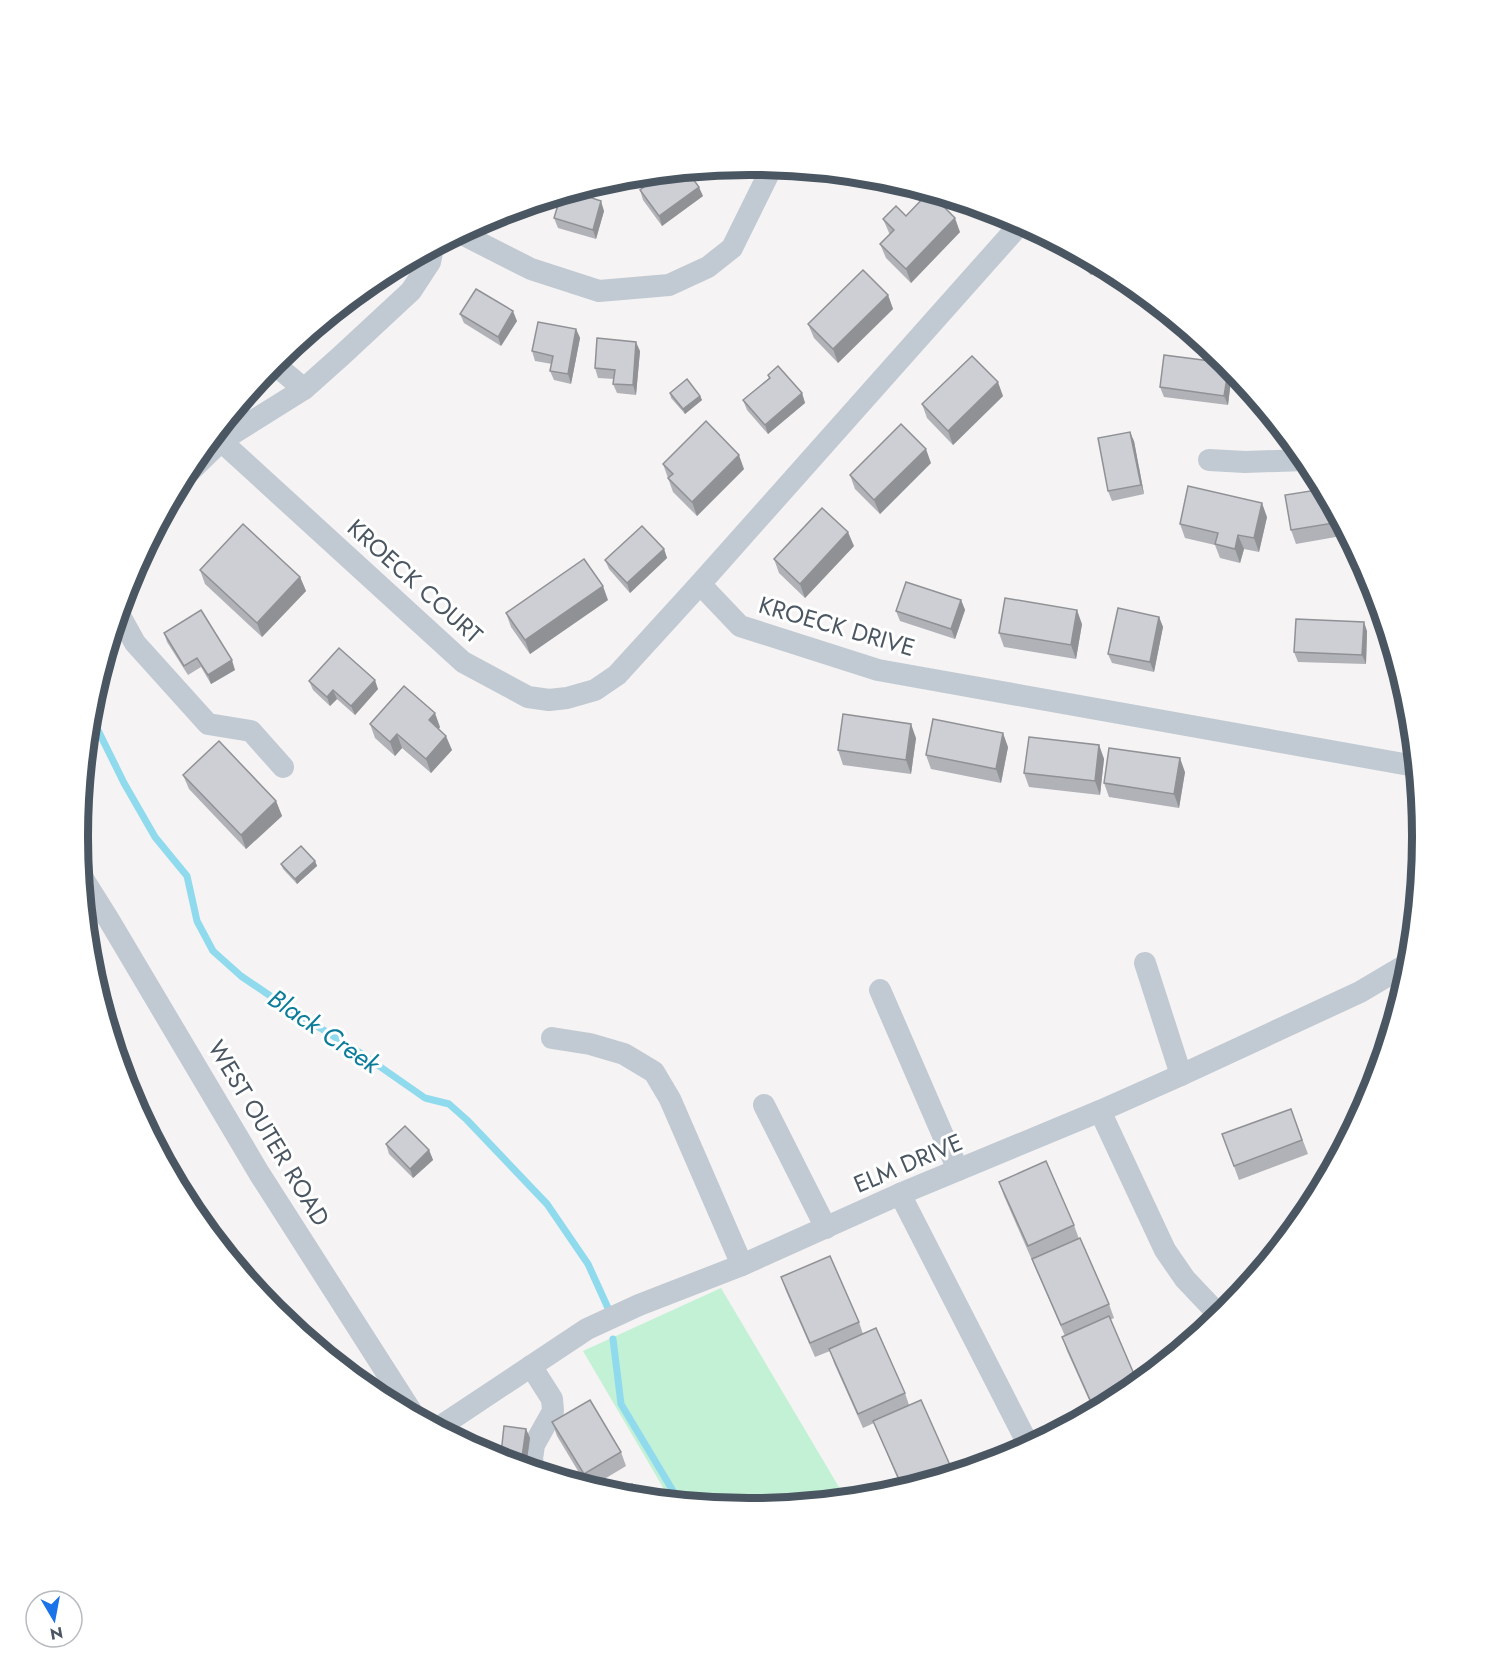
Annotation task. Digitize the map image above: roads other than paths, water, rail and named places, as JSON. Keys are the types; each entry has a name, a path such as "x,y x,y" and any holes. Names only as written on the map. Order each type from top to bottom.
{"street":[{"path":"469,238 531,269 599,291 669,285 708,267 732,248 768,175"},
{"path":"700,584 1014,230"},
{"path":"218,444 304,389 411,291 431,257"},
{"path":"281,370 304,389"},
{"name":"KROECK COURT","path":"221,441 463,662 528,697 549,700 567,698 595,690 617,675 700,584"},
{"path":"1209,460 1245,462 1294,460"},
{"name":"KROECK DRIVE","path":"700,584 740,626 878,670 1407,765"},
{"path":"124,624 135,643 207,724 251,731 282,766"},
{"name":"WEST OUTER ROAD","path":"91,892 259,1173 404,1400"},
{"path":"1145,963 1181,1075"},
{"name":"ELM DRIVE","path":"445,1423 587,1329 639,1305 742,1265 900,1194 1100,1111 1360,992 1398,970"},
{"path":"880,990 957,1170"},
{"path":"552,1038 590,1044 624,1054 654,1072 670,1099 742,1265"},
{"path":"764,1106 826,1228"},
{"path":"1100,1111 1165,1250 1185,1279 1213,1309"},
{"path":"900,1194 1025,1438"},
{"path":"531,1366 552,1399 553,1412 534,1445 532,1461"}],"waterway":[{"name":"Black Creek","path":"97,729 124,783 155,837 187,876 197,921 213,951 241,976 288,1008 359,1052 425,1098 449,1104 467,1120 547,1204 588,1264 608,1308"},
{"name":"Black Creek","path":"613,1339 621,1404 674,1493"}]}
